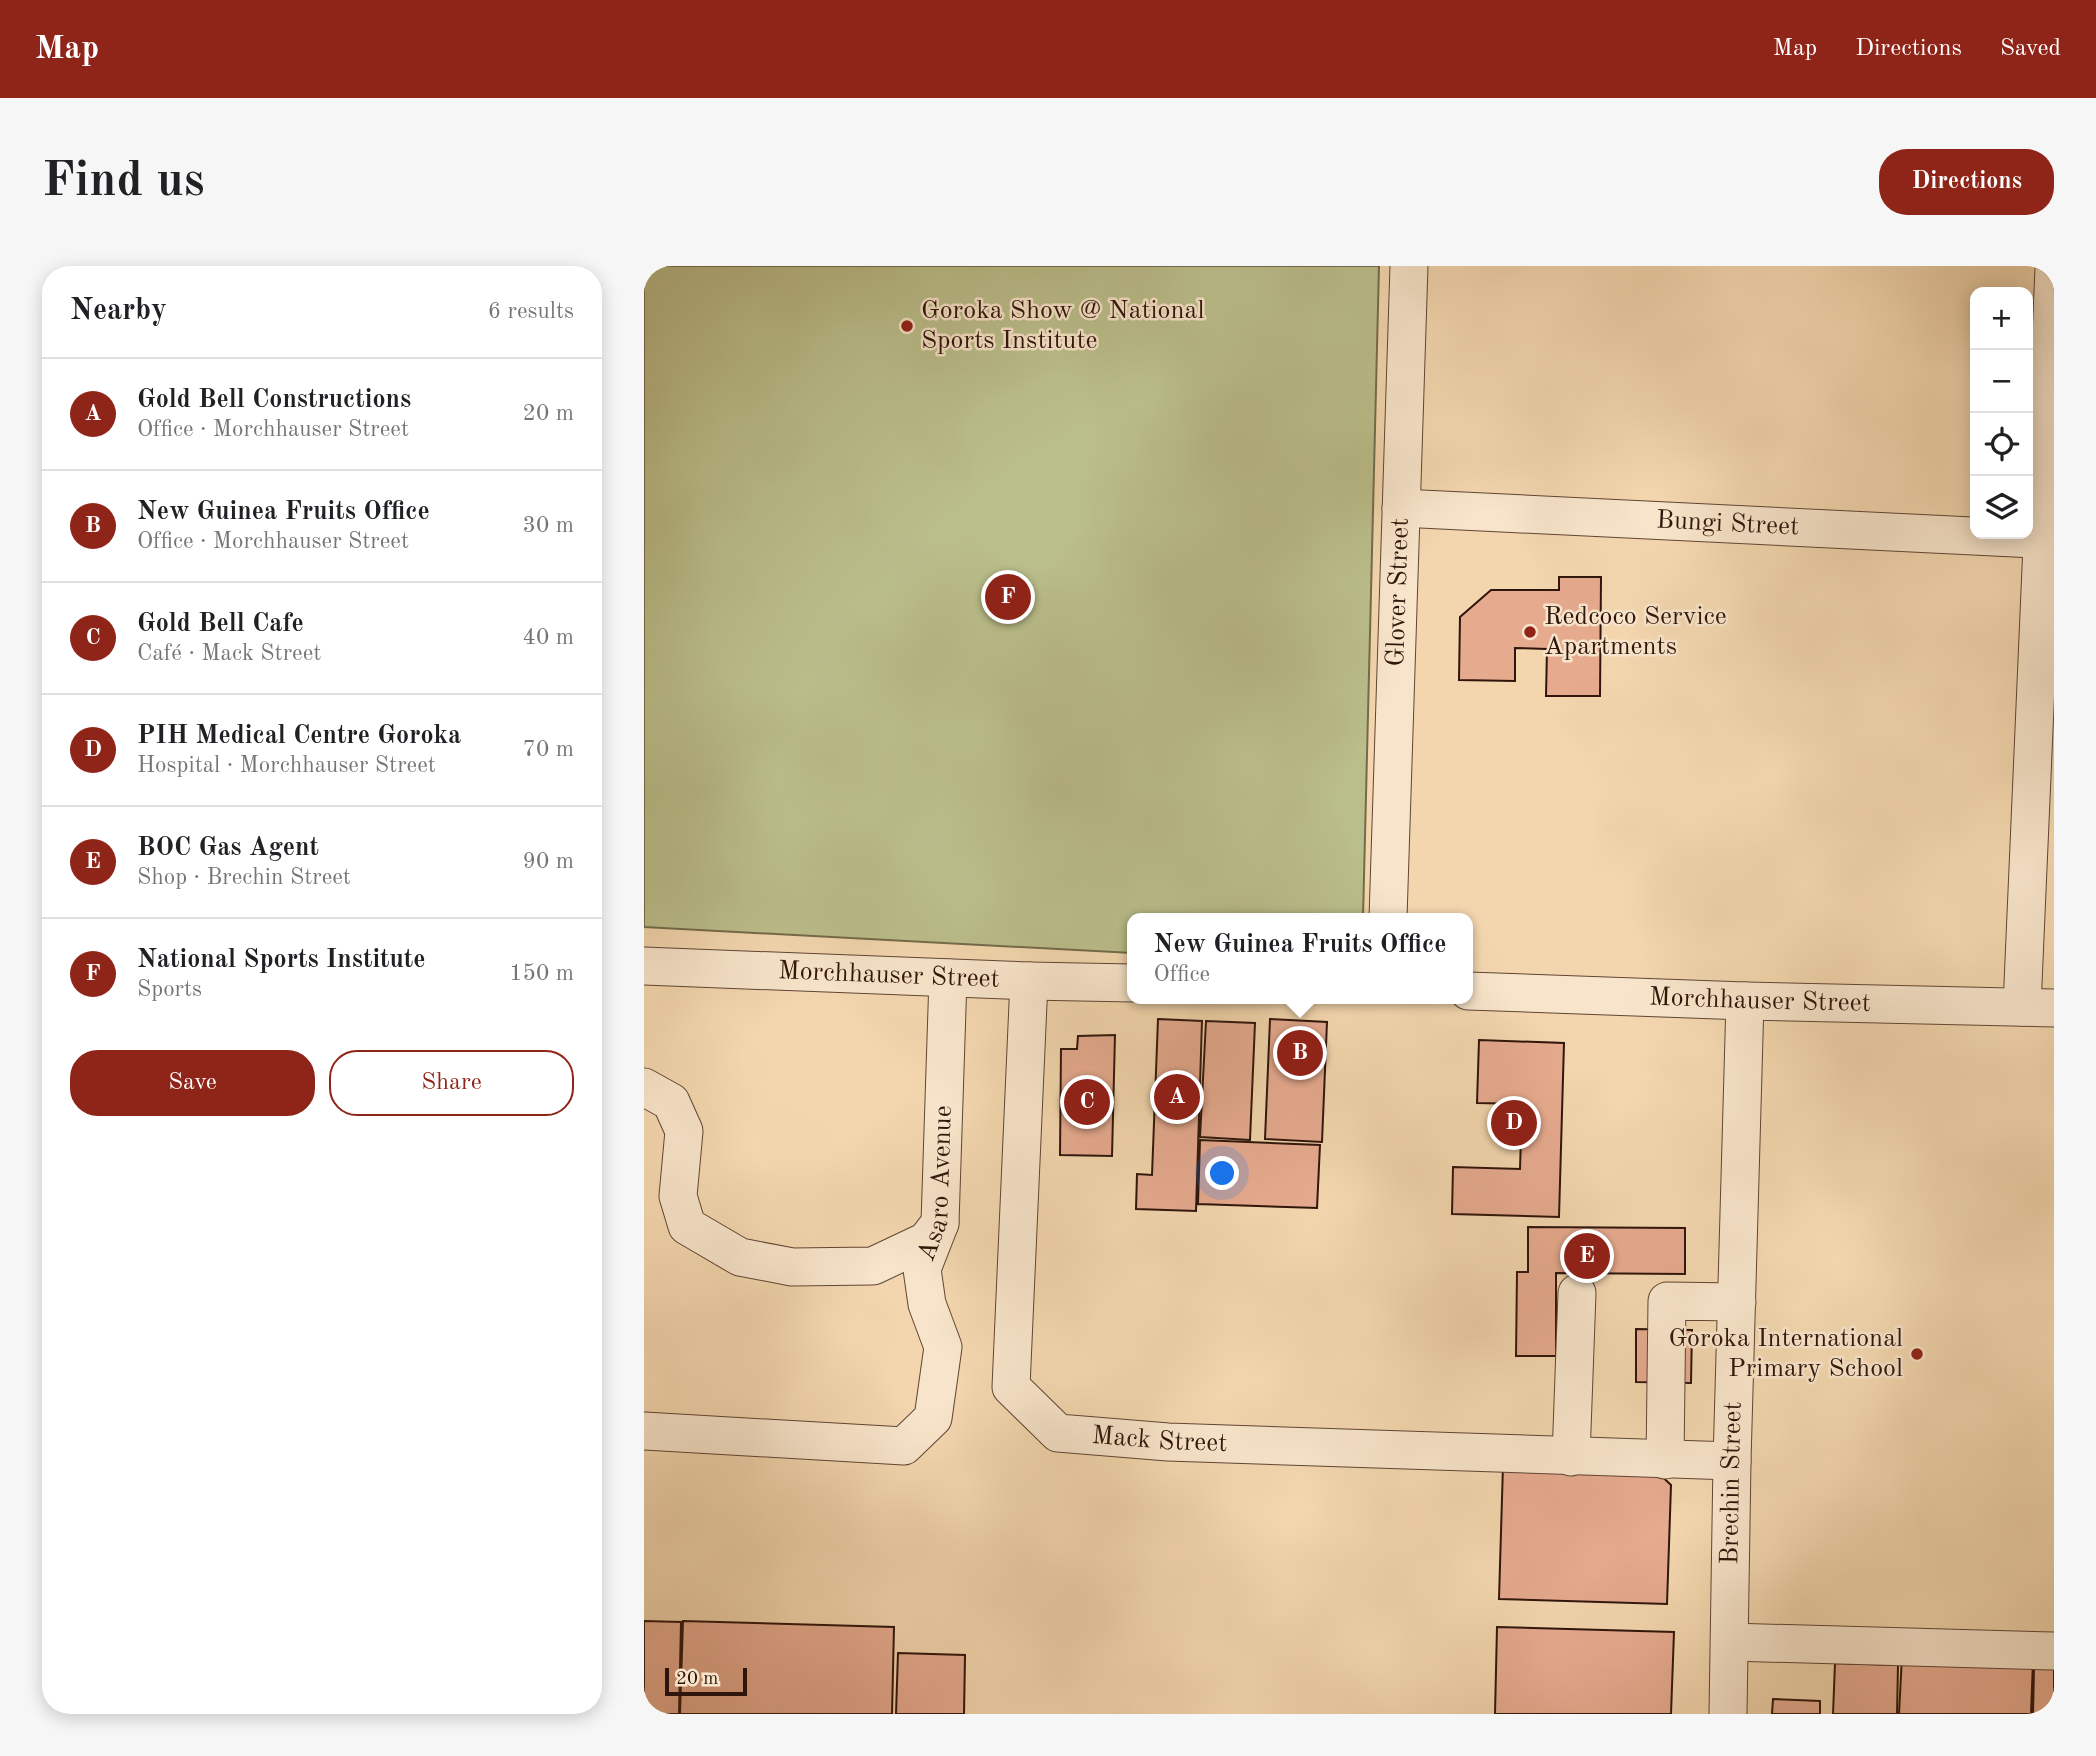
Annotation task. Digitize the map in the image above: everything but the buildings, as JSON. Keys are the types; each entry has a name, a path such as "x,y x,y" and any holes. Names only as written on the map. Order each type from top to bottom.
{"street":[{"name":"Glover Street","path":"1388,913 1409,266"},
{"path":"2038,1008 2054,268"},
{"name":"Bungi Street","path":"1401,508 2049,540"},
{"name":"Morchhauser Street","path":"644,967 1127,983"},
{"name":"Asaro Avenue","path":"644,1431 904,1447 933,1418 943,1347 927,1304 922,1269 940,1223 948,978"},
{"name":"Mack Street","path":"1029,981 1011,1387 1058,1433 1168,1442 1732,1461"},
{"name":"Morchhauser Street","path":"1473,991 2038,1008"},
{"name":"Brechin Street","path":"1728,1714 1745,1001"},
{"path":"644,1087 671,1102 684,1131 678,1196 687,1226 740,1257 792,1267 873,1266 926,1241 940,1223"},
{"path":"1571,1457 1577,1293"},
{"path":"1665,1460 1667,1301 1737,1302"},
{"path":"1730,1642 2054,1651"}],"green space":[{"path":"644,266 1379,266 1363,913 1127,913 1127,953 644,927"}],"place":[{"name":"Goroka Show @ National Sports Institute","path":"907,326"},
{"name":"National Sports Institute","path":"1008,597"},
{"name":"Redcoco Service Apartments","path":"1530,632"},
{"name":"New Guinea Fruits Office","path":"1300,1053"},
{"name":"Gold Bell Constructions","path":"1177,1097"},
{"name":"Gold Bell Cafe","path":"1087,1102"},
{"name":"PIH Medical Centre Goroka","path":"1514,1123"},
{"name":"BOC Gas Agent","path":"1587,1256"},
{"name":"Goroka International Primary School","path":"1917,1354"}]}
